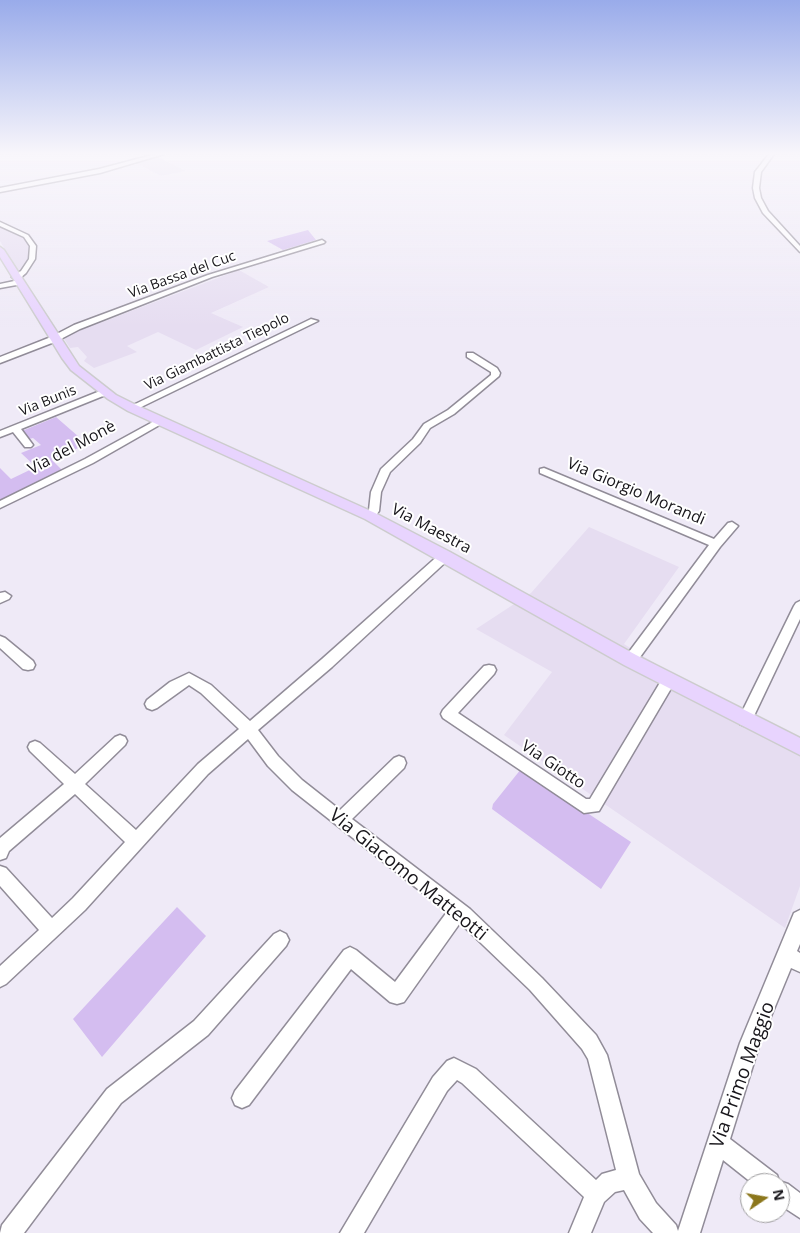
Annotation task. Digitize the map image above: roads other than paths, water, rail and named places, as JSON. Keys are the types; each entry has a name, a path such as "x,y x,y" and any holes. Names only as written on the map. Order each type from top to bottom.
{"main road":[{"name":"Via Maestra","path":"0,250 54,339 76,368 105,392 132,408 370,516 446,556 630,660 800,747"}],"street":[{"path":"765,212 800,250"},
{"path":"0,224 26,236 33,246 34,252 24,272 17,279 0,286"},
{"name":"Via Bassa del Cuc","path":"0,360 54,339 77,327 210,276 322,242"},
{"name":"Via Giambattista Tiepolo","path":"132,408 314,321"},
{"path":"370,516 374,512 376,492 385,471 417,441 427,426 451,412 495,376 494,370 470,355"},
{"name":"Via Bunis","path":"0,434 105,392"},
{"name":"Via del Monè","path":"0,505 89,461 160,421"},
{"path":"15,428 28,446"},
{"name":"Via Giorgio Morandi","path":"544,471 716,544"},
{"name":"Via Giorgio Morandi","path":"630,660 716,544 732,526"},
{"path":"0,978 80,904 203,769 327,663 446,556"},
{"path":"745,720 800,606"},
{"path":"0,641 28,665"},
{"name":"Via Giotto","path":"489,670 448,714 584,806 594,806 669,680"},
{"name":"Via Giacomo Matteotti","path":"152,704 175,686 189,678 206,689 249,729 273,761 297,785 458,911 536,984 589,1042 596,1055 629,1178 648,1212 668,1233"},
{"path":"0,852 3,846 75,784 120,741"},
{"path":"35,747 137,842"},
{"path":"340,820 400,763"},
{"path":"0,874 51,930"},
{"path":"242,1098 350,956 397,995 458,911"},
{"name":"Via Primo Maggio","path":"689,1233 750,1044 794,959 800,919"},
{"path":"10,1233 114,1096 200,1028 280,940"},
{"path":"351,1233 440,1084 454,1068 469,1076 596,1194"},
{"path":"718,1143 756,1173"},
{"path":"580,1233 596,1194 610,1182 629,1178"},
{"path":"790,1200 800,1208"}]}
